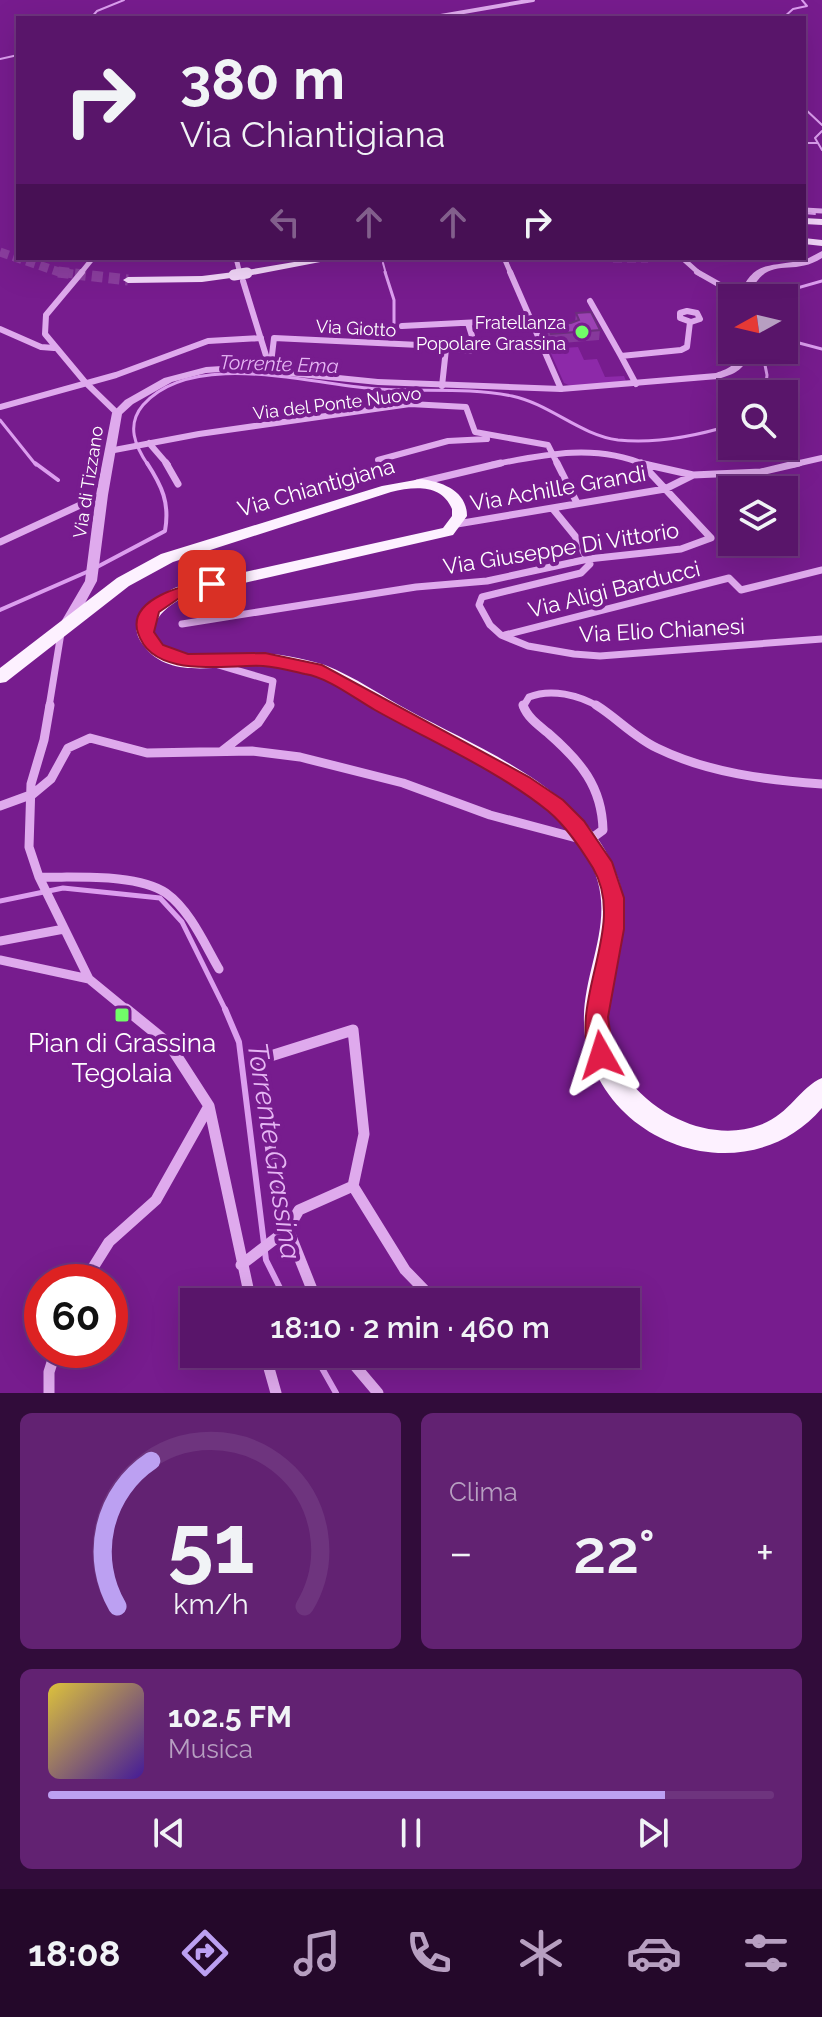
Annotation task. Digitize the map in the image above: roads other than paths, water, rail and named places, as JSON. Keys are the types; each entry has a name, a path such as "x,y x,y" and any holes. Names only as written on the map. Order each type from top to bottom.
{"main road":[{"path":"806,241 822,243"},
{"path":"128,280 189,280 241,275 325,260"},
{"name":"Via Chiantigiana","path":"0,677 123,582 177,553 387,489 416,484 433,485 455,498 461,511 457,524"},
{"path":"457,524 448,532 429,539 193,588 164,599 146,619 145,632 151,643 175,659 265,660 323,672 544,797 588,841 608,877 614,913 598,1002 597,1041 607,1069 630,1100 675,1132 709,1142 733,1143 768,1136 798,1119 822,1090"}],"street":[{"path":"441,16 533,0"},
{"path":"806,241 822,253"},
{"path":"91,260 46,315 45,334 54,348 117,413"},
{"path":"237,260 270,369"},
{"path":"505,260 561,389"},
{"path":"684,260 697,272 718,284"},
{"path":"747,284 755,273 799,260"},
{"path":"590,301 636,384"},
{"path":"402,326 531,320"},
{"path":"621,356 681,350 687,347 690,322"},
{"name":"Via Giotto","path":"270,369 274,338 440,346 470,351 472,336 468,323"},
{"path":"0,329 41,347 54,348"},
{"path":"0,407 116,375 208,341 261,338"},
{"path":"442,386 446,349"},
{"name":"Via di Tizzano","path":"65,625 91,581 117,413 153,387 184,375 238,368 270,369 442,386 561,389 718,376 736,369 740,364"},
{"name":"Via del Ponte Nuovo","path":"109,451 410,404 466,407 475,432 548,445 551,453"},
{"path":"378,460 448,441 511,438"},
{"path":"148,443 168,465 178,484"},
{"path":"551,453 577,503"},
{"path":"416,484 428,478 551,453 595,453 693,475 761,472 822,458"},
{"name":"Via Giuseppe Di Vittorio","path":"182,624 416,587 487,581 588,559 681,549 711,538 644,464"},
{"name":"Via Achille Grandi","path":"457,524 665,489 693,475"},
{"path":"0,542 102,495"},
{"path":"504,635 493,629 479,601 487,595 588,569 588,559 553,509"},
{"name":"Via Aligi Barducci","path":"504,635 729,578 741,590 822,570"},
{"path":"65,625 44,740 31,784 29,847 41,882 89,979 169,1044 209,1106 246,1262 249,1288"},
{"name":"Via Elio Chianesi","path":"504,635 535,647 574,655 600,656 822,639"},
{"path":"204,661 273,681 274,694 266,716 251,731 221,751"},
{"path":"0,806 33,794 51,779 68,748 90,738 147,753 273,752 300,757 403,783 490,815 588,841 603,830 598,791 585,765 529,717 523,707 529,696 557,694 578,697 598,705 638,737 670,753 747,776 822,784"},
{"path":"41,882 117,880 166,893 195,930 219,969"},
{"path":"0,941 64,929"},
{"path":"0,960 89,979"},
{"path":"309,1288 281,1236 261,1059 353,1030 364,1134 353,1186 405,1270 422,1288"},
{"path":"95,1264 109,1242 156,1200 209,1106"},
{"path":"246,1262 281,1236 299,1210 353,1186"},
{"path":"49,1393 50,1368"},
{"path":"269,1368 276,1393"},
{"path":"357,1368 378,1393"}],"waterway":[{"path":"93,16 97,11 124,0"},
{"path":"785,16 793,9 807,6 802,0"},
{"path":"0,59 16,55"},
{"path":"806,110 822,125"},
{"path":"822,131 815,138 822,150"},
{"path":"806,143 817,143"},
{"path":"806,213 815,214"},
{"path":"383,263 386,274"},
{"path":"385,272 394,300 394,323"},
{"name":"Torrente Ema","path":"798,288 822,281"},
{"path":"798,343 822,349"},
{"name":"Torrente Ema","path":"765,364 766,380"},
{"name":"Torrente Ema","path":"148,465 134,435 135,420 143,405 165,388 192,378 222,374 289,377 378,389 495,393 526,400 591,432 618,440 676,438 718,429"},
{"path":"0,420 36,465"},
{"path":"35,463 58,480"},
{"name":"Torrente Ema","path":"97,567 165,531 164,495 147,463"},
{"name":"Torrente Ema","path":"0,610 89,571"},
{"name":"Torrente Grassina","path":"0,901 63,888 160,898 182,922 226,1011"},
{"name":"Torrente Grassina","path":"225,1009 239,1042 266,1260 280,1288"},
{"name":"Torrente Grassina","path":"322,1368 336,1393"}],"tunnel":[{"path":"0,252 16,257"},
{"path":"24,260 63,273"},
{"path":"58,272 63,273"},
{"path":"63,273 128,280"},
{"path":"63,273 73,274"}],"place":[{"name":"Fratellanza Popolare Grassina","path":"582,332"},
{"name":"Pian di Grassina Tegolaia","path":"122,1015"}]}
